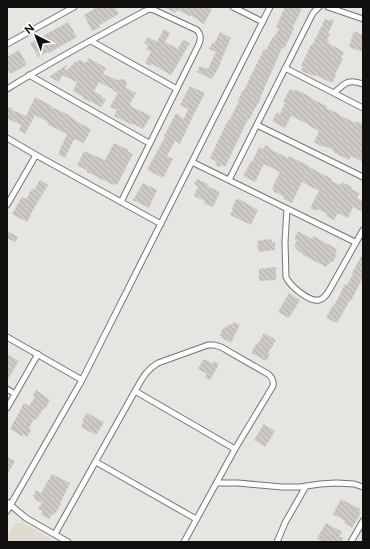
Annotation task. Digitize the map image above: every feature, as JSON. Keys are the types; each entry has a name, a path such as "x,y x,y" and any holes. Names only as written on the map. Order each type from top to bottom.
{"street":[{"path":"7,44 74,7"},
{"path":"233,7 263,22"},
{"path":"7,511 9,503 82,380 270,7"},
{"path":"229,180 312,13 319,7"},
{"path":"328,7 363,20"},
{"path":"7,89 29,75 150,9 197,30 201,39 199,44 121,202"},
{"path":"91,41 177,89"},
{"path":"286,68 363,108"},
{"path":"29,75 149,144"},
{"path":"334,93 348,82 352,81 363,84"},
{"path":"257,125 363,177"},
{"path":"7,138 161,224"},
{"path":"7,205 36,155"},
{"path":"192,162 355,242"},
{"path":"287,209 285,242 286,277 292,286 310,299 320,300 324,297 363,230"},
{"path":"7,337 82,380"},
{"path":"55,534 146,372 158,363 214,345 221,347 268,374 271,377 273,386 235,449 184,542"},
{"path":"7,408 38,354"},
{"path":"7,389 15,394"},
{"path":"135,391 235,449"},
{"path":"96,462 196,519"},
{"path":"216,483 238,483 282,487 300,487 336,483 354,484 363,487"},
{"path":"277,542 285,523 306,486"},
{"path":"9,503 26,518 68,542"},
{"path":"351,542 363,522"}],"shaded area":[{"path":"22,522 56,542 7,542 7,537 15,524"}],"building":[{"path":"92,7 115,7 119,14 99,25 100,27 92,31 84,15 94,9"},
{"path":"163,7 208,7 212,9 204,24 190,15 177,10 176,13"},
{"path":"285,7 297,7 302,9 284,49 282,48 261,98 249,120 248,119 225,167 215,165 217,162 210,158 264,49 266,50 279,29 276,27"},
{"path":"325,19 334,21 328,33 330,34 327,40 329,41 328,43 344,52 341,58 343,59 332,83 315,75 314,76 301,71 303,67 301,66"},
{"path":"68,22 77,37 49,53 48,52 38,57 30,43"},
{"path":"164,29 170,33 165,42 178,49 183,40 190,43 171,75 152,64 151,66 145,63 151,52 146,49 148,45 144,43 148,37 157,42"},
{"path":"354,31 363,35 363,52 349,47"},
{"path":"220,32 231,38 221,63 212,79 197,72 200,66 208,69 216,52 209,49 212,43 214,44"},
{"path":"19,50 27,65 10,74 7,68 7,57"},
{"path":"89,58 106,68 103,74 117,80 125,79 127,84 125,87 136,93 130,106 151,116 143,129 114,116 117,110 110,107 118,93 114,90 99,82 94,91 106,99 101,107 73,91 77,82 62,75 59,82 49,77 68,64 65,69 67,70 76,61 77,62 80,60 86,63"},
{"path":"190,86 205,93 180,144 175,141 167,156 173,159 163,178 147,170 176,113 184,119 188,109 180,105"},
{"path":"290,89 294,91 297,90 327,106 326,108 339,115 356,123 357,121 363,124 363,162 351,156 349,160 333,152 334,150 324,146 323,147 314,142 319,131 291,116 285,128 272,121 277,112 280,114 285,103 283,102"},
{"path":"35,97 52,106 51,107 69,115 79,123 91,129 84,143 74,139 65,158 58,154 67,134 47,124 48,122 35,115 25,134 19,130 21,125 8,119 7,121 7,106 13,109 12,110 26,116"},
{"path":"114,143 129,150 128,151 133,154 117,185 98,178 87,172 87,170 77,166 84,151 105,160"},
{"path":"265,145 288,158 289,156 309,166 332,179 331,181 340,185 342,182 352,187 351,189 360,193 357,198 363,201 363,208 361,211 353,207 348,218 338,213 334,220 326,216 327,214 317,209 316,211 310,208 319,191 302,182 292,203 283,199 284,197 273,191 274,189 272,188 280,172 264,164 255,182 243,176 259,147 263,149"},
{"path":"197,179 220,192 213,207 194,196 198,186 194,184"},
{"path":"40,180 48,185 27,222 12,214 22,197 26,199"},
{"path":"143,183 157,190 149,208 133,200"},
{"path":"237,198 258,210 251,225 230,215"},
{"path":"7,231 18,237 15,242 7,238"},
{"path":"298,231 312,239 313,236 337,249 335,253 337,254 333,262 332,261 330,264 329,263 326,267 303,255 296,249 297,248 294,246 297,240 294,239"},
{"path":"271,239 272,243 275,242 275,250 259,252 257,241"},
{"path":"363,253 363,277 351,301 350,300 337,323 326,318 345,284 347,285"},
{"path":"276,267 276,280 259,281 259,269"},
{"path":"289,293 300,300 289,318 278,312"},
{"path":"234,322 240,325 231,343 222,338 223,337 220,335 224,327 225,328 227,325 229,326 230,324 232,325"},
{"path":"264,333 276,340 268,353 270,354 266,361 251,353"},
{"path":"7,354 19,361 7,381"},
{"path":"204,359 213,364 214,361 219,364 210,380 205,378 207,374 198,369"},
{"path":"36,390 50,400 36,420 34,419 29,428 31,430 27,437 23,434 22,436 10,429 24,403 29,406 35,397 33,395"},
{"path":"87,413 104,422 96,435 81,427 84,421 82,420"},
{"path":"264,424 275,431 265,447 254,440"},
{"path":"7,457 15,461 7,475"},
{"path":"52,474 70,483 61,504 54,515 52,514 49,519 41,515 43,511 38,509 42,503 34,499 35,497 33,496 36,490 41,493"},
{"path":"341,499 360,509 359,511 361,513 352,528 344,523 345,521 333,514"},
{"path":"326,523 342,532 339,537 343,537 342,542 323,542 317,539"}]}
